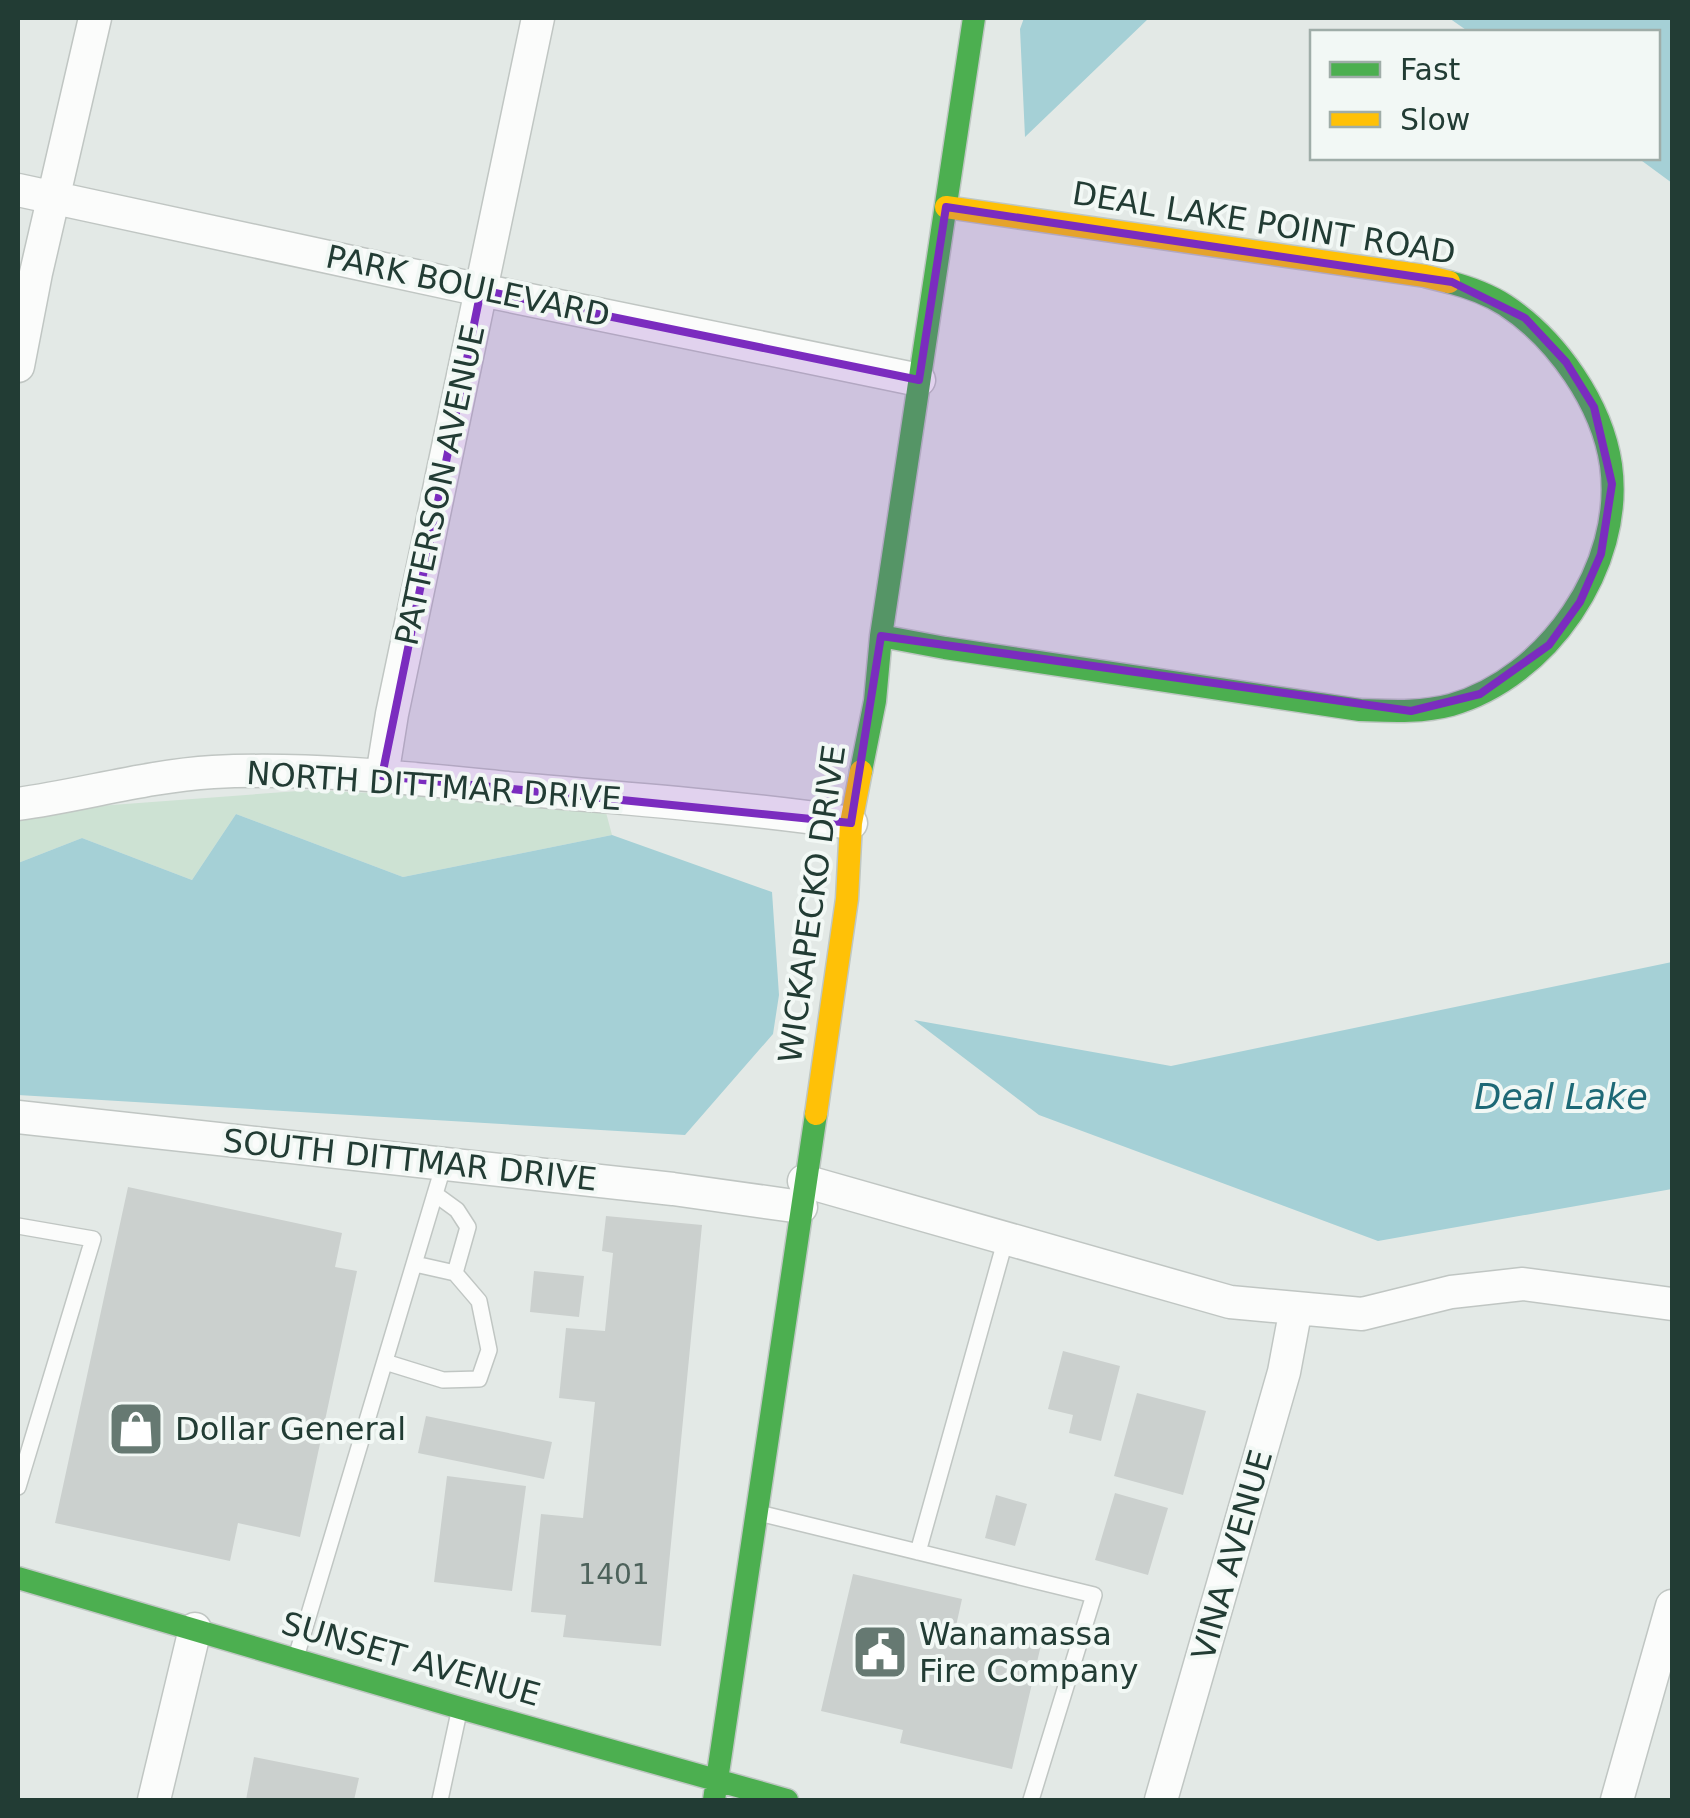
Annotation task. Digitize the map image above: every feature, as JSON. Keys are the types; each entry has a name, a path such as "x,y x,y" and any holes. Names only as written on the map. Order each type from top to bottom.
{"street":[{"path":"18,366 95,18"},
{"name":"PATTERSON AVENUE","path":"382,776 538,18"},
{"name":"WICKAPECKO DRIVE","path":"715,1791 846,899 852,823 875,701 974,18"},
{"name":"PARK BOULEVARD","path":"18,190 920,380"},
{"name":"DEAL LAKE POINT ROAD","path":"882,636 1360,710 1411,711 1449,705 1506,679 1549,644 1580,602 1610,517 1612,484 1605,438 1594,407 1566,362 1524,318 1496,300 1425,276 946,207"},
{"name":"NORTH DITTMAR DRIVE","path":"18,804 142,780 262,770 382,776 852,823"},
{"name":"SOUTH DITTMAR DRIVE","path":"18,1117 440,1179 803,1194 1006,1238 1230,1302 1362,1314 1451,1292 1523,1284 1672,1304"},
{"name":"VINA AVENUE","path":"1161,1800 1284,1372 1296,1308"},
{"name":"SUNSET AVENUE","path":"18,1578 460,1708 715,1791 787,1800"},
{"path":"1617,1800 1672,1606"},
{"path":"154,1800 194,1629"}],"lane":[{"path":"296,1658 440,1179"},
{"path":"440,1179 468,1227 455,1272"},
{"path":"18,1226 92,1239 21,1462 18,1486"},
{"path":"918,1552 1006,1238"},
{"path":"385,1362 443,1380 479,1379 490,1350 479,1301 455,1272 414,1264"},
{"path":"758,1512 1094,1595 1031,1800"},
{"path":"440,1800 460,1708"}],"highlighted area":[{"path":"946,207 1452,282 1525,318 1566,362 1594,407 1612,484 1601,554 1580,602 1549,645 1480,694 1411,711 881,636 851,823 382,776 481,290 919,380"}],"green space":[{"path":"311,790 604,805 612,835 403,877 236,814 192,880 82,838 18,863 18,812"}],"water":[{"path":"1024,18 1149,18 1025,137 1020,29"},
{"path":"1449,18 1672,18 1672,183 1641,160 1660,160 1660,30 1466,30"},
{"path":"236,814 403,877 612,835 772,892 779,995 773,1034 685,1135 18,1095 18,863 82,838 192,880"},
{"name":"Deal Lake","path":"1672,962 1672,1189 1378,1241 1039,1115 914,1020 1171,1066"}],"building":[{"path":"128,1187 342,1233 335,1267 357,1271 300,1537 238,1523 230,1561 55,1523"},
{"path":"606,1216 702,1225 661,1646 563,1637 566,1615 531,1612 541,1514 583,1518 595,1402 559,1398 566,1328 605,1331 613,1253 602,1251"},
{"path":"534,1271 584,1276 579,1317 530,1312"},
{"path":"1063,1351 1120,1366 1101,1441 1069,1433 1073,1415 1048,1409"},
{"path":"1137,1393 1206,1411 1183,1495 1114,1476"},
{"path":"426,1416 552,1442 544,1479 418,1453"},
{"path":"447,1476 526,1486 512,1591 434,1582"},
{"path":"1115,1493 1168,1508 1148,1575 1095,1560"},
{"path":"996,1495 1027,1504 1015,1546 985,1538"},
{"path":"853,1574 962,1599 956,1626 1041,1645 1012,1769 900,1743 903,1730 821,1711"},
{"path":"254,1757 359,1778 354,1800 246,1800"}],"traffic: fast":[{"path":"861,771 875,701 881,636 974,18"},
{"path":"881,636 1360,710 1428,709 1486,691 1548,644 1592,578 1605,541 1612,503 1611,465 1598,419 1559,354 1505,305 1449,282"},
{"path":"714,1800 816,1114"},
{"path":"18,1578 787,1800"}],"traffic: slow":[{"path":"946,207 1449,282"},
{"path":"816,1114 847,899 851,823 861,771"}],"place":[{"name":"Dollar General","path":"136,1429"},
{"name":"Wanamassa Fire Company","path":"880,1652"}]}
